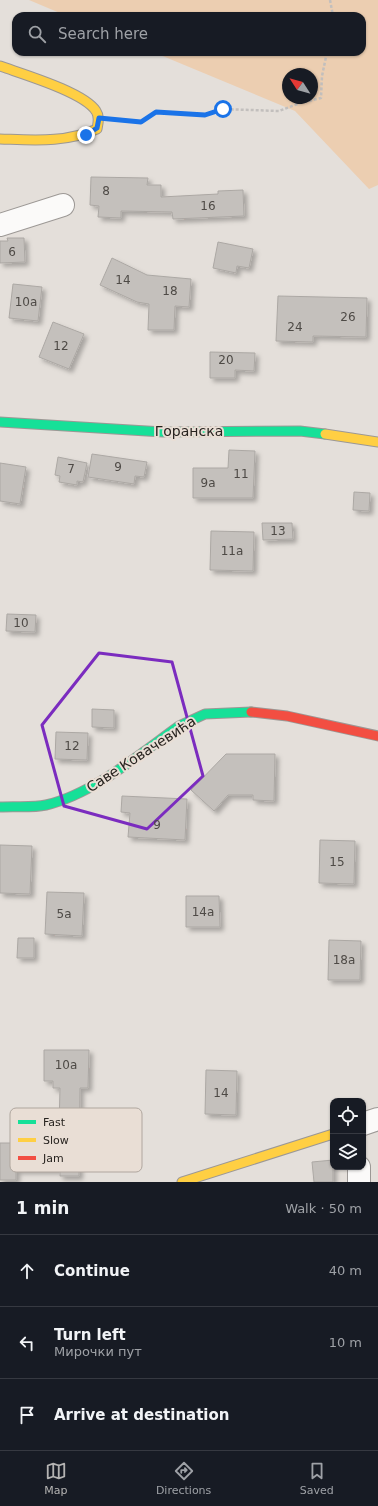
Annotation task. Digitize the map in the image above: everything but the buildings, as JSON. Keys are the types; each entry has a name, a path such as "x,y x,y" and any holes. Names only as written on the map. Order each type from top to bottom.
{"street":[{"path":"0,66 76,96 92,106 99,118 97,128 86,135 66,140 0,139"},
{"path":"0,226 63,204"},
{"name":"Горанска","path":"0,422 163,432 300,430 378,442"},
{"name":"Саве Ковачевића","path":"0,806 45,804 69,797 94,786 179,726 205,714 260,712 287,716 378,736"},
{"path":"366,1123 378,1119"},
{"path":"182,1182 330,1135"},
{"path":"359,1170 359,1182"}],"path":[{"path":"330,0 332,12"},
{"path":"99,118 141,122 156,112 205,115 223,109 279,111 300,103 321,98 322,76 326,56"}],"highlighted area":[{"path":"99,653 172,662 203,776 147,829 64,806 42,725"}],"shaded area":[{"path":"29,0 378,0 378,185 369,189 295,111 163,56 366,56 366,12 58,12"}],"traffic: fast":[{"path":"0,422 163,432 300,431 325,434"},
{"path":"0,807 41,806 64,800 116,772 179,726 205,714 251,712"}],"traffic: slow":[{"path":"0,66 52,84 79,97 89,104 96,111 98,116 97,129 73,137 49,140 0,139"},
{"path":"325,434 378,442"},
{"path":"182,1182 330,1135"}],"traffic: jam":[{"path":"251,712 287,716 378,736"}],"route":[{"path":"86,135 97,128 99,118 141,122 156,112 205,115 223,109"}]}
